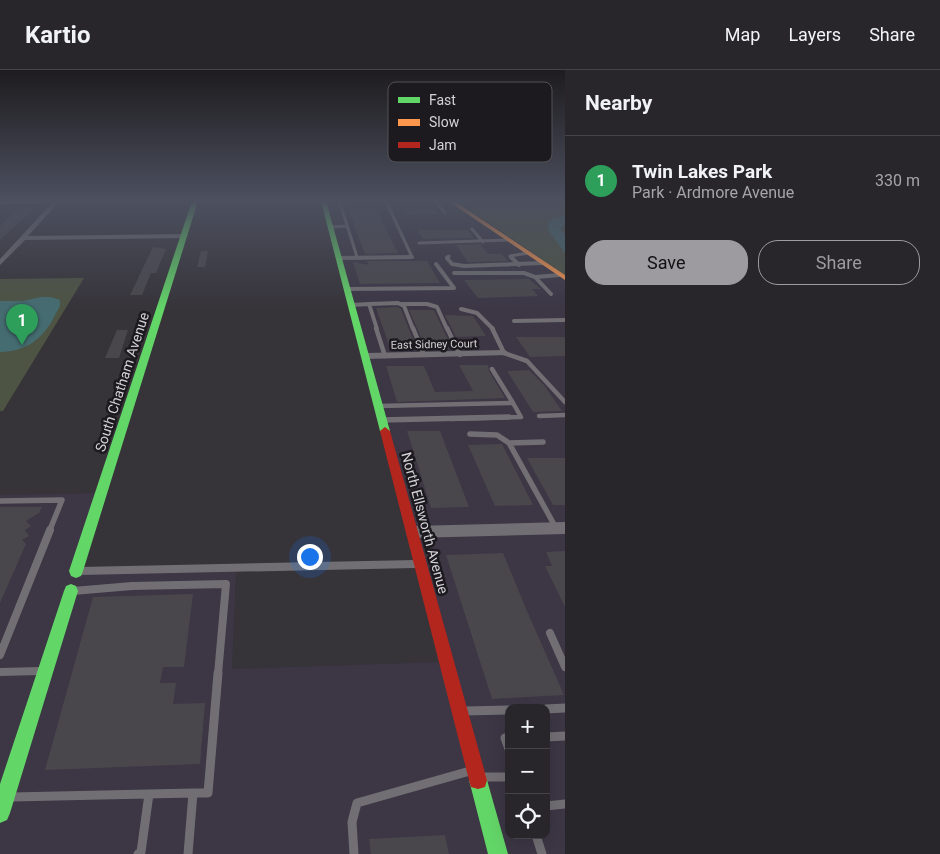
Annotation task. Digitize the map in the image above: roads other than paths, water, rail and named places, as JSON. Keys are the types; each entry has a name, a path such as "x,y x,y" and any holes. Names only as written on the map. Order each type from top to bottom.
{"street":[{"path":"1,261 23,238 56,238"},
{"name":"South Chatham Avenue","path":"76,572 184,238"},
{"name":"North Ellsworth Avenue","path":"332,238 498,854"},
{"path":"504,238 563,276"},
{"name":"East Sidney Court","path":"365,356 504,353"},
{"path":"412,532 561,528"},
{"path":"0,813 71,591"}],"lane":[{"path":"351,238 357,258"},
{"path":"338,258 412,256 403,238"},
{"path":"479,238 483,242"},
{"path":"419,243 508,240"},
{"path":"519,265 510,256 528,254"},
{"path":"449,256 448,261 456,265 542,263"},
{"path":"346,289 454,288 436,264"},
{"path":"454,273 524,273 535,277 563,276"},
{"path":"535,277 552,294"},
{"path":"369,304 386,356"},
{"path":"402,304 424,355"},
{"path":"350,305 426,304 437,308 460,354"},
{"path":"461,309 477,312 494,329 504,353 527,362 565,402"},
{"path":"514,321 565,320"},
{"path":"382,420 521,417 492,369"},
{"path":"378,406 512,402"},
{"path":"539,416 565,415"},
{"path":"470,434 497,435 509,443 561,528"},
{"path":"509,443 542,442"},
{"path":"0,501 62,500 0,655"},
{"path":"76,572 421,564"},
{"path":"5,797 208,793 226,584 132,586 71,591"},
{"path":"550,633 565,667"},
{"path":"0,672 46,671"},
{"path":"550,709 565,708"},
{"path":"461,712 505,710"},
{"path":"550,737 565,736"},
{"path":"354,854 350,826 351,814 357,803 477,773 505,776"},
{"path":"188,854 193,793"},
{"path":"138,854 141,852 149,794"},
{"path":"550,806 565,804"},
{"path":"537,839 542,854"}],"water":[{"path":"554,238 565,238 565,253"},
{"path":"51,297 60,300 58,310 51,323 40,337 26,346 0,352 0,301 23,301"}],"place":[{"name":"Twin Lakes Park","path":"22,345"}]}
